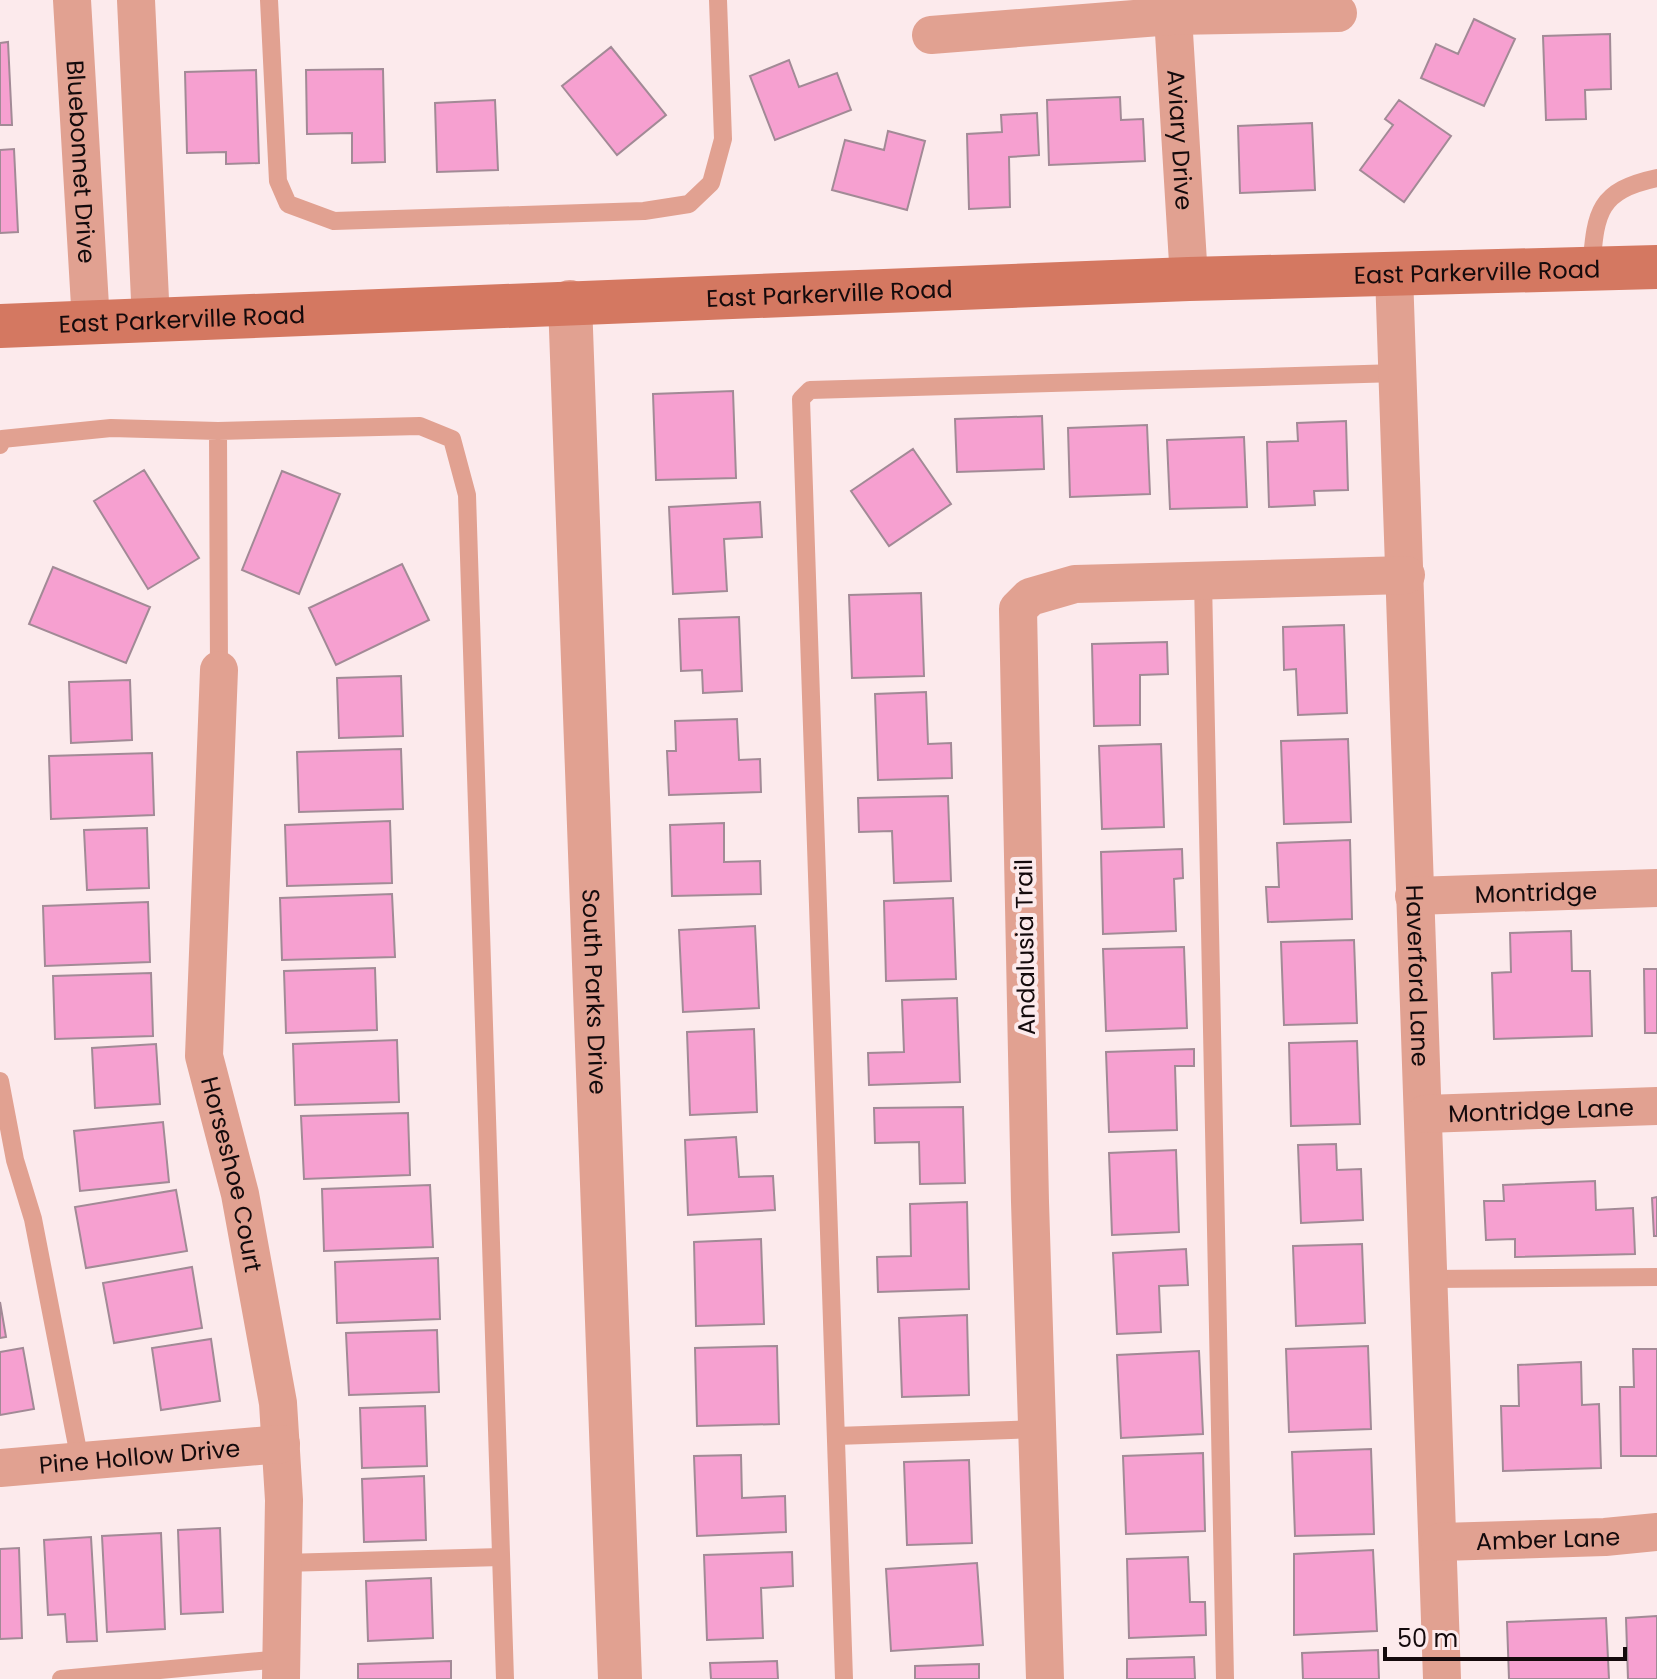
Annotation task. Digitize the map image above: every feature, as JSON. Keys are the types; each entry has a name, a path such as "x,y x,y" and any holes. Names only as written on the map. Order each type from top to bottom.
{"main road":[{"name":"East Parkerville Road","path":"0,326 1189,279 1657,267"}],"street":[{"name":"Bluebonnet Drive","path":"72,0 91,323"},
{"path":"136,0 151,321"},
{"path":"931,35 1172,8 1338,13"},
{"name":"Aviary Drive","path":"1172,8 1189,279"},
{"name":"Haverford Lane","path":"1394,274 1414,896 1440,1542 1442,1679"},
{"name":"South Parks Drive","path":"570,302 620,1679"},
{"name":"Andalusia Trail","path":"1045,1679 1018,609 1030,597 1075,584 1406,575"},
{"name":"Horseshoe Court","path":"219,670 204,1056 240,1194 278,1403 283,1563 281,1669"},
{"name":"Montridge","path":"1414,896 1657,888"},
{"name":"Montridge Lane","path":"1425,1114 1657,1106"},
{"name":"Pine Hollow Drive","path":"0,1468 281,1444"},
{"name":"Amber Lane","path":"1440,1542 1605,1537 1657,1532"}],"lane":[{"path":"269,0 278,181 288,204 334,221 628,212 689,204 711,183 723,139 718,0"},
{"path":"1591,269 1596,214 1619,190 1657,178"},
{"path":"844,1679 801,399 810,390 1398,373"},
{"path":"0,445 2,439 111,428 218,431 420,426 452,439 467,495 505,1679"},
{"path":"218,431 219,670"},
{"path":"1203,580 1225,1679"},
{"path":"0,1081 15,1160 33,1219 80,1461"},
{"path":"1430,1279 1657,1277"},
{"path":"836,1436 1037,1429"},
{"path":"283,1563 501,1557"},
{"path":"61,1679 281,1669"}],"building":[{"path":"1474,19 1515,39 1484,106 1421,78 1436,44 1458,54"},
{"path":"1610,34 1611,89 1585,90 1586,119 1546,120 1543,36"},
{"path":"8,42 12,125 0,125 0,43"},
{"path":"611,47 666,115 617,155 562,86"},
{"path":"789,60 799,87 837,73 851,110 775,140 750,76"},
{"path":"383,69 385,162 352,163 352,133 307,134 306,70"},
{"path":"256,70 259,163 226,164 226,152 187,153 185,72"},
{"path":"1120,97 1121,120 1143,119 1145,161 1049,165 1047,100"},
{"path":"495,100 498,170 437,172 435,103"},
{"path":"1399,100 1451,136 1404,202 1360,170 1393,125 1385,119"},
{"path":"1037,113 1039,155 1009,157 1010,207 969,209 967,134 1002,132 1001,115"},
{"path":"1312,123 1315,190 1240,193 1238,126"},
{"path":"888,131 925,141 907,210 832,190 845,140 884,150"},
{"path":"14,149 18,232 0,233 0,150"},
{"path":"733,391 736,478 656,480 653,394"},
{"path":"1042,416 1044,469 957,472 955,419"},
{"path":"1346,421 1348,490 1314,491 1315,505 1269,507 1267,442 1298,441 1297,423"},
{"path":"1147,425 1150,494 1070,497 1068,428"},
{"path":"1244,437 1247,507 1170,509 1167,440"},
{"path":"913,449 951,504 889,546 851,491"},
{"path":"144,470 199,558 148,589 94,501"},
{"path":"282,471 340,494 299,594 242,570"},
{"path":"760,502 762,537 724,539 727,591 673,594 669,507"},
{"path":"402,564 429,620 336,665 309,608"},
{"path":"53,567 150,607 126,663 29,624"},
{"path":"921,593 924,676 852,678 849,595"},
{"path":"739,617 742,691 703,693 702,670 681,671 679,619"},
{"path":"1344,625 1347,713 1298,715 1296,669 1284,670 1283,627"},
{"path":"1167,642 1168,674 1140,675 1140,725 1094,726 1092,644"},
{"path":"401,676 403,736 339,738 337,678"},
{"path":"130,680 132,740 71,743 69,682"},
{"path":"926,692 928,744 951,743 952,778 878,780 875,694"},
{"path":"737,719 739,760 760,759 761,792 669,795 667,751 676,751 675,721"},
{"path":"1348,739 1351,822 1284,824 1281,741"},
{"path":"1161,744 1164,827 1102,829 1099,746"},
{"path":"401,749 403,809 299,812 297,752"},
{"path":"152,753 154,815 51,819 49,756"},
{"path":"948,796 951,881 894,883 892,831 859,832 858,798"},
{"path":"390,821 392,883 287,886 285,825"},
{"path":"724,823 724,862 760,861 761,894 672,896 670,825"},
{"path":"147,828 149,888 87,890 84,830"},
{"path":"1350,840 1352,919 1268,922 1266,887 1279,887 1277,843"},
{"path":"1182,849 1183,878 1174,879 1176,931 1103,934 1101,852"},
{"path":"392,894 395,957 282,960 280,898"},
{"path":"953,898 956,979 886,981 884,901"},
{"path":"148,902 150,962 45,966 43,906"},
{"path":"755,926 759,1008 683,1012 679,930"},
{"path":"1571,931 1572,971 1590,971 1592,1036 1494,1039 1492,973 1511,972 1510,933"},
{"path":"1354,940 1357,1023 1284,1025 1281,942"},
{"path":"1184,947 1187,1028 1106,1031 1103,949"},
{"path":"375,968 377,1030 286,1033 284,971"},
{"path":"1644,969 1657,969 1657,1033 1645,1033"},
{"path":"151,973 153,1036 55,1039 53,976"},
{"path":"957,998 960,1082 869,1085 868,1053 904,1052 902,1000"},
{"path":"754,1029 757,1112 690,1115 687,1032"},
{"path":"397,1040 399,1102 295,1105 293,1044"},
{"path":"1357,1041 1360,1124 1291,1126 1289,1043"},
{"path":"156,1044 160,1104 95,1108 92,1048"},
{"path":"1194,1049 1194,1066 1175,1066 1177,1130 1109,1132 1106,1052"},
{"path":"963,1107 965,1183 920,1184 919,1142 875,1143 874,1108"},
{"path":"408,1113 410,1175 304,1179 301,1116"},
{"path":"163,1122 169,1182 80,1191 74,1131"},
{"path":"736,1137 739,1177 773,1176 775,1210 688,1215 685,1140"},
{"path":"1336,1144 1337,1170 1361,1169 1363,1220 1301,1223 1298,1145"},
{"path":"1176,1150 1179,1232 1112,1235 1109,1153"},
{"path":"1595,1181 1596,1210 1633,1208 1635,1254 1515,1257 1515,1239 1486,1240 1484,1201 1504,1201 1503,1185"},
{"path":"430,1185 433,1247 324,1251 322,1189"},
{"path":"176,1190 187,1251 86,1268 75,1207"},
{"path":"1657,1197 1657,1236 1654,1236 1652,1198"},
{"path":"967,1202 969,1289 878,1292 877,1257 911,1256 910,1204"},
{"path":"761,1239 764,1324 696,1326 694,1242"},
{"path":"1362,1244 1365,1323 1296,1326 1293,1246"},
{"path":"1186,1249 1188,1285 1159,1286 1161,1332 1117,1334 1113,1253"},
{"path":"438,1258 440,1319 337,1323 335,1262"},
{"path":"192,1267 202,1328 114,1343 103,1283"},
{"path":"0,1302 6,1337 0,1338"},
{"path":"967,1315 969,1395 902,1397 899,1318"},
{"path":"437,1330 439,1392 349,1395 346,1333"},
{"path":"211,1339 220,1401 161,1410 152,1348"},
{"path":"777,1346 779,1424 697,1426 695,1348"},
{"path":"1368,1346 1371,1429 1289,1432 1286,1349"},
{"path":"23,1348 34,1409 0,1415 0,1352"},
{"path":"1633,1349 1657,1349 1657,1456 1621,1456 1620,1387 1634,1387"},
{"path":"1199,1351 1203,1434 1121,1438 1117,1355"},
{"path":"1581,1362 1582,1405 1599,1404 1601,1468 1503,1471 1501,1406 1519,1406 1518,1365"},
{"path":"425,1406 427,1466 362,1468 360,1408"},
{"path":"1371,1449 1374,1534 1295,1536 1292,1452"},
{"path":"1203,1453 1205,1531 1126,1534 1123,1456"},
{"path":"741,1455 742,1498 785,1496 786,1532 697,1536 694,1456"},
{"path":"969,1460 972,1543 907,1545 904,1462"},
{"path":"424,1476 426,1540 364,1542 362,1479"},
{"path":"220,1528 223,1612 181,1614 178,1530"},
{"path":"161,1533 165,1629 107,1632 102,1536"},
{"path":"91,1537 97,1641 67,1642 65,1614 48,1615 44,1540"},
{"path":"19,1548 22,1638 0,1639 0,1549"},
{"path":"1373,1550 1377,1631 1294,1635 1294,1554"},
{"path":"792,1552 793,1586 761,1588 763,1638 707,1640 704,1555"},
{"path":"1188,1557 1190,1602 1205,1602 1206,1635 1129,1638 1127,1559"},
{"path":"977,1563 983,1645 891,1651 886,1569"},
{"path":"431,1578 433,1638 368,1641 366,1581"},
{"path":"1657,1616 1657,1679 1628,1679 1626,1618"},
{"path":"1606,1618 1609,1679 1509,1679 1507,1622"},
{"path":"1378,1650 1379,1679 1303,1679 1302,1653"},
{"path":"1194,1657 1195,1679 1127,1679 1127,1659"},
{"path":"451,1661 451,1679 358,1679 358,1664"},
{"path":"777,1661 778,1679 711,1679 710,1663"},
{"path":"979,1664 979,1679 915,1679 915,1666"}]}
